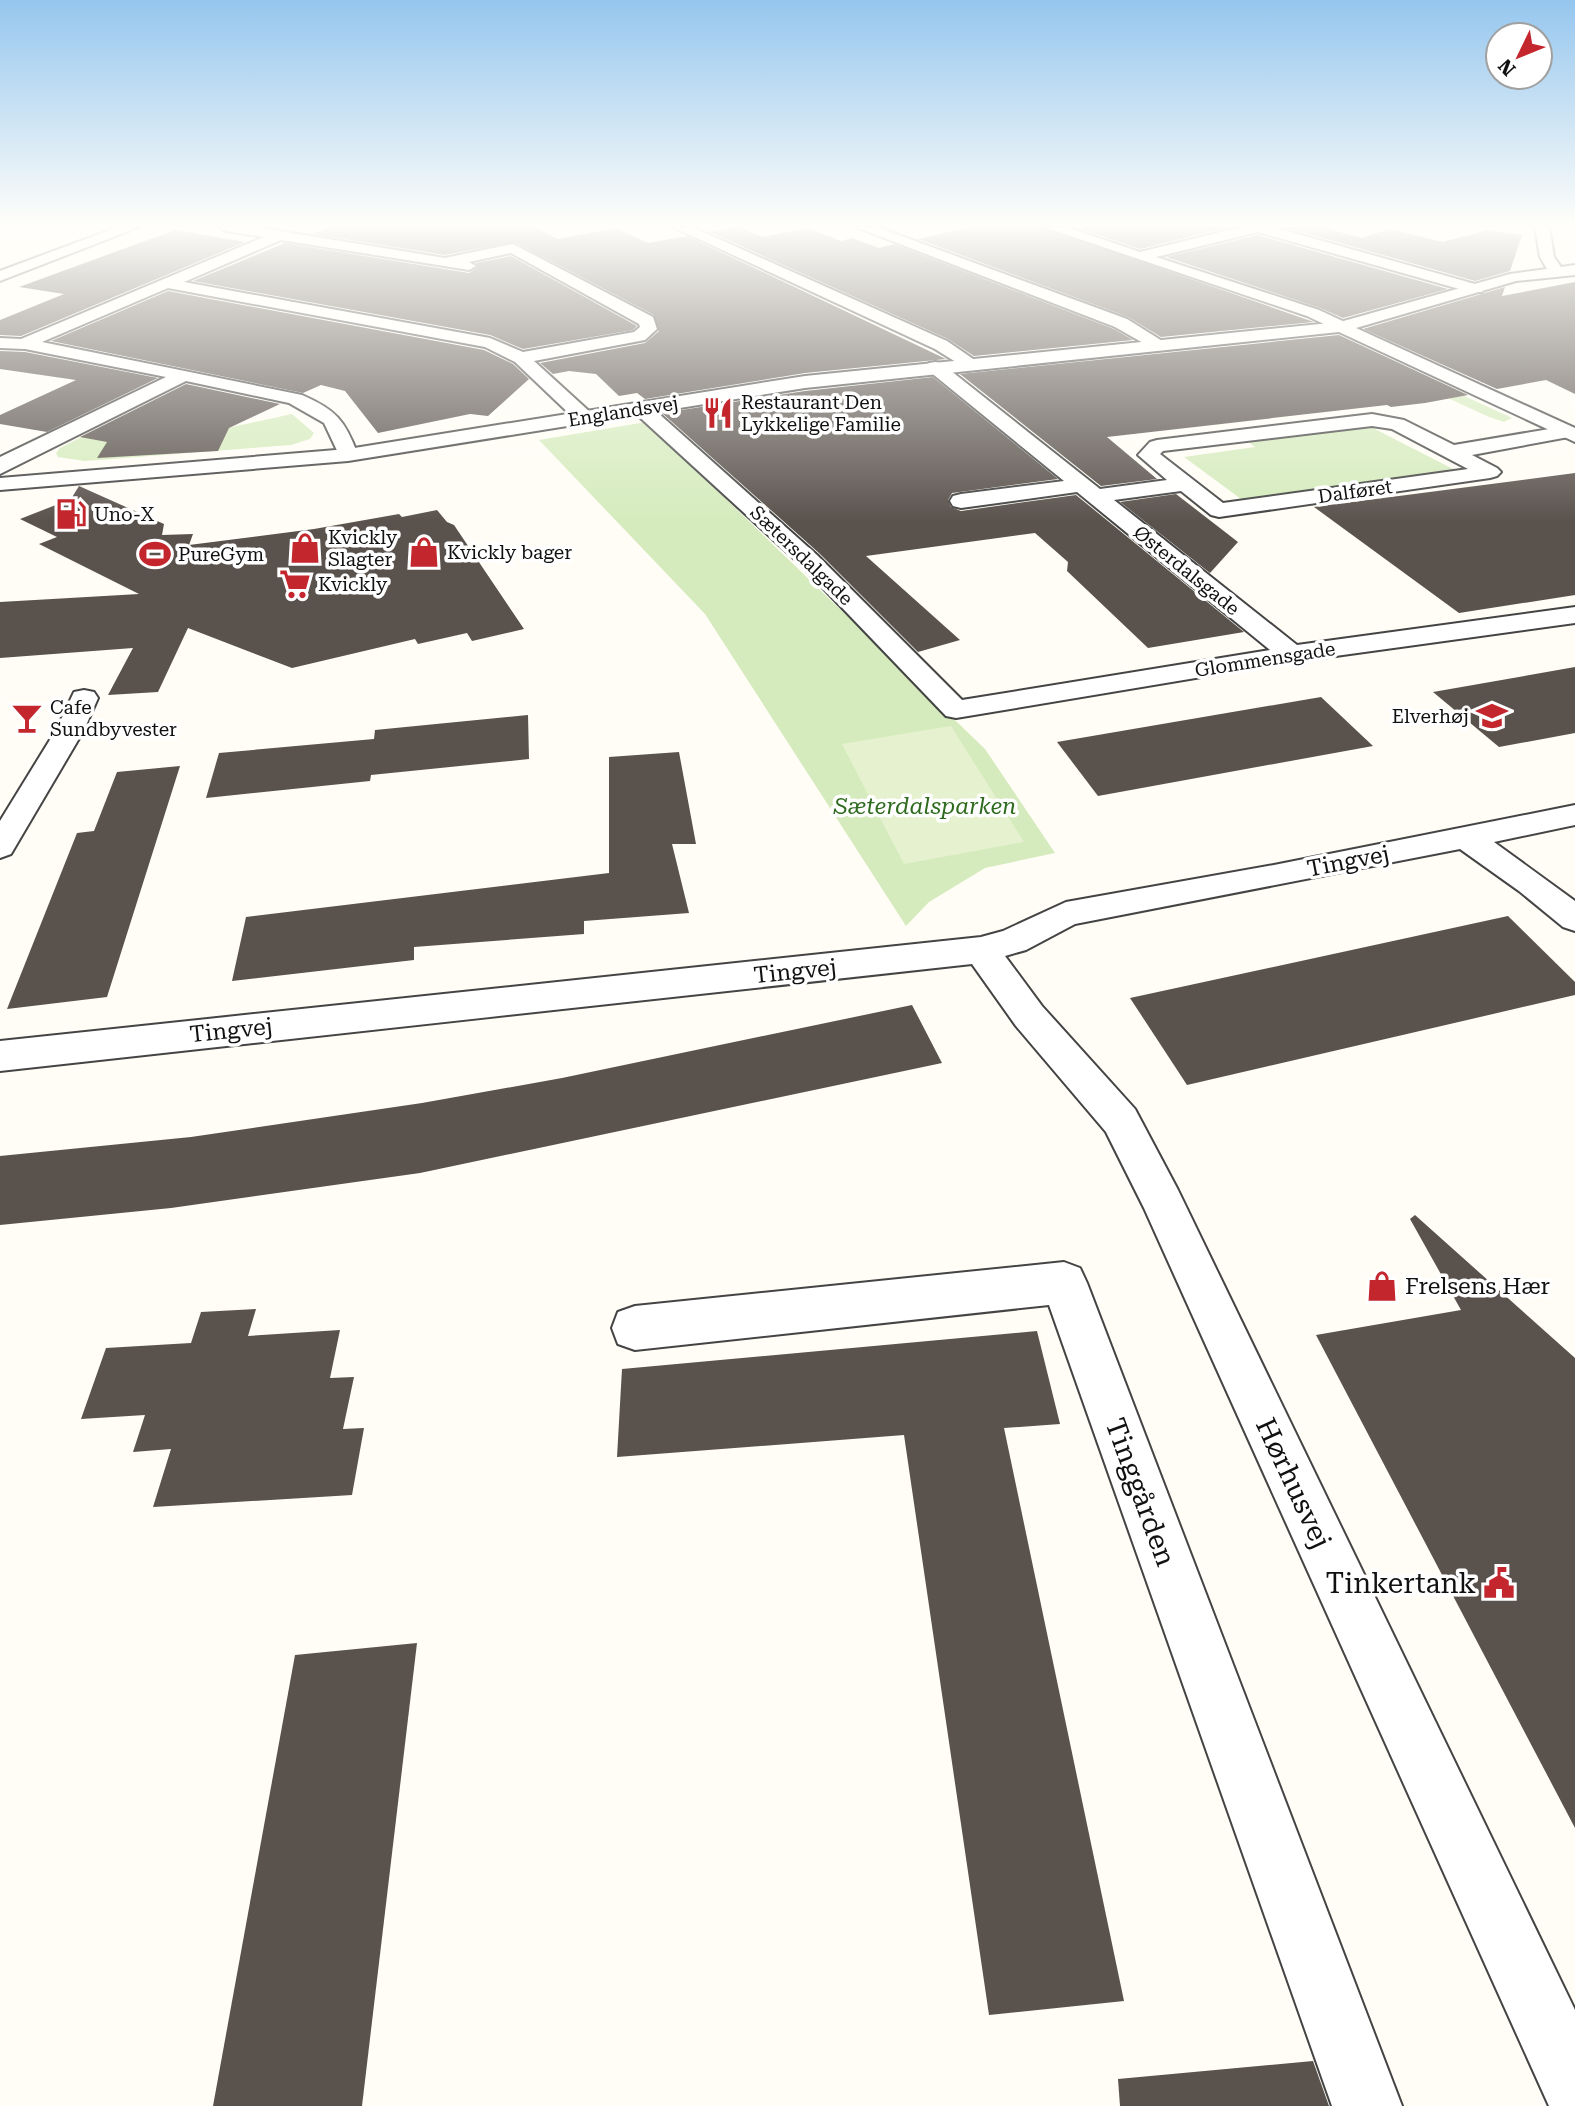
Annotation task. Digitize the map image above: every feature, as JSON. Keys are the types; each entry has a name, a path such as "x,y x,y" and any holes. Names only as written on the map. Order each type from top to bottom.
{"street":[{"path":"0,354 70,325"},
{"path":"394,325 490,343 521,358 584,417"},
{"path":"521,358 639,336 649,329 648,325"},
{"path":"897,325 941,345 970,363"},
{"path":"1125,325 1158,344"},
{"path":"1338,325 1571,434"},
{"name":"Englandsvej","path":"0,484 348,455 805,382 1347,325"},
{"path":"0,343 24,344 295,399 319,410 336,423 348,455"},
{"name":"Østerdalsgade","path":"935,367 1292,654"},
{"path":"0,468 6,462 182,376"},
{"name":"Sætersdalgade","path":"641,408 809,560 956,710"},
{"path":"1425,438 1539,419"},
{"name":"Dalføret","path":"1371,420 1397,424 1452,452 1490,472 1219,510 1148,455 1157,446 1371,420"},
{"path":"1452,452 1571,434"},
{"path":"1084,487 1165,468"},
{"path":"961,501 1084,487 1186,484"},
{"name":"Glommensgade","path":"956,710 1292,654 1575,615"},
{"path":"0,847 70,730 84,698"},
{"name":"Tingvej","path":"0,1056 981,950 1014,941 1066,914 1575,815"},
{"path":"1466,838 1531,883 1575,919"},
{"name":"Hørhusvej","path":"981,950 1029,1016 1121,1121 1175,1228 1575,2085"},
{"name":"Tinggården","path":"635,1328 1064,1283 1367,2106"}],"green space":[{"path":"1419,375 1512,418 1504,422 1489,417 1402,377"},
{"path":"126,414 227,428 292,414 314,433 310,439 291,445 85,461 58,457 56,453 60,448"},
{"name":"Sæterdalsparken","path":"646,422 985,749 1055,853 985,868 929,902 906,926 705,614 539,440"},
{"path":"1371,427 1457,471 1241,499 1184,457 1255,447 1247,441"},
{"path":"951,726 1024,842 904,864 842,744"}],"building":[{"path":"0,325 47,325 21,336 0,335"},
{"path":"88,325 352,325 484,350 513,364 529,379 488,416 470,414 378,433 345,391 321,385 303,393 51,341"},
{"path":"437,325 637,326 633,330 523,349 490,335"},
{"path":"657,325 875,325 946,359 805,373 645,399 637,393 619,396 596,374 569,371 553,374 540,363 645,343 659,331"},
{"path":"917,325 1104,325 1133,340 974,356 948,339"},
{"path":"1142,325 1281,325 1161,337"},
{"path":"1376,325 1575,325 1575,394 1546,380 1497,389 1363,329"},
{"path":"1339,335 1468,395 1391,407 1387,405 1107,437 1157,479 1101,486 960,374"},
{"path":"0,351 25,352 158,378 47,432 0,424 0,415 76,380 0,369"},
{"path":"933,377 1058,479 952,493 948,500 951,507 961,511 1076,495 1244,632 1148,648 1067,571 1068,562 1035,533 866,556 960,640 918,652 819,553 662,413 805,391"},
{"path":"186,384 280,404 229,428 218,451 97,458 107,442 80,437"},
{"path":"1575,473 1575,595 1459,613 1314,507"},
{"name":"Kvickly","path":"79,486 164,524 162,535 193,534 189,545 437,510 447,522 454,525 524,629 472,641 467,633 418,644 415,639 292,668 188,628 158,692 108,695 133,648 0,658 0,602 139,594 39,544 57,537 20,519 71,499"},
{"path":"1176,494 1238,542 1210,573 1120,502"},
{"path":"1575,667 1575,733 1499,747 1433,692"},
{"path":"1321,697 1373,746 1098,796 1057,742"},
{"path":"528,715 529,759 371,775 370,781 206,798 219,753 374,739 375,730"},
{"path":"679,752 696,844 672,844 689,913 584,921 584,934 414,947 414,960 232,981 246,917 609,873 609,757"},
{"path":"180,766 107,997 7,1009 77,833 94,831 117,772"},
{"path":"1508,916 1575,982 1575,995 1187,1085 1130,998"},
{"path":"912,1005 942,1063 420,1173 171,1208 0,1225 0,1156 191,1137 422,1103 562,1078"},
{"path":"1415,1215 1575,1358 1575,1828 1316,1335 1461,1310 1410,1219"},
{"path":"256,1309 248,1336 340,1330 330,1378 354,1377 343,1429 364,1428 352,1495 153,1507 171,1449 133,1452 145,1415 81,1419 106,1348 191,1343 201,1312"},
{"path":"1037,1331 1060,1424 1004,1428 1124,2001 989,2015 904,1435 617,1457 622,1369"},
{"path":"417,1643 362,2106 213,2106 295,1655"},
{"path":"1313,2061 1329,2106 1120,2106 1118,2079"}],"place":[{"name":"Restaurant Den Lykkelige Familie","path":"718,413"},
{"name":"Uno-X","path":"71,514"},
{"name":"Kvickly Slagter","path":"305,548"},
{"name":"Kvickly bager","path":"424,552"},
{"name":"PureGym","path":"155,554"},
{"name":"Kvickly","path":"295,584"},
{"name":"Elverhøj","path":"1492,716"},
{"name":"Cafe Sundbyvester","path":"27,718"},
{"name":"Frelsens Hær","path":"1382,1286"},
{"name":"Tinkertank","path":"1499,1583"}]}
